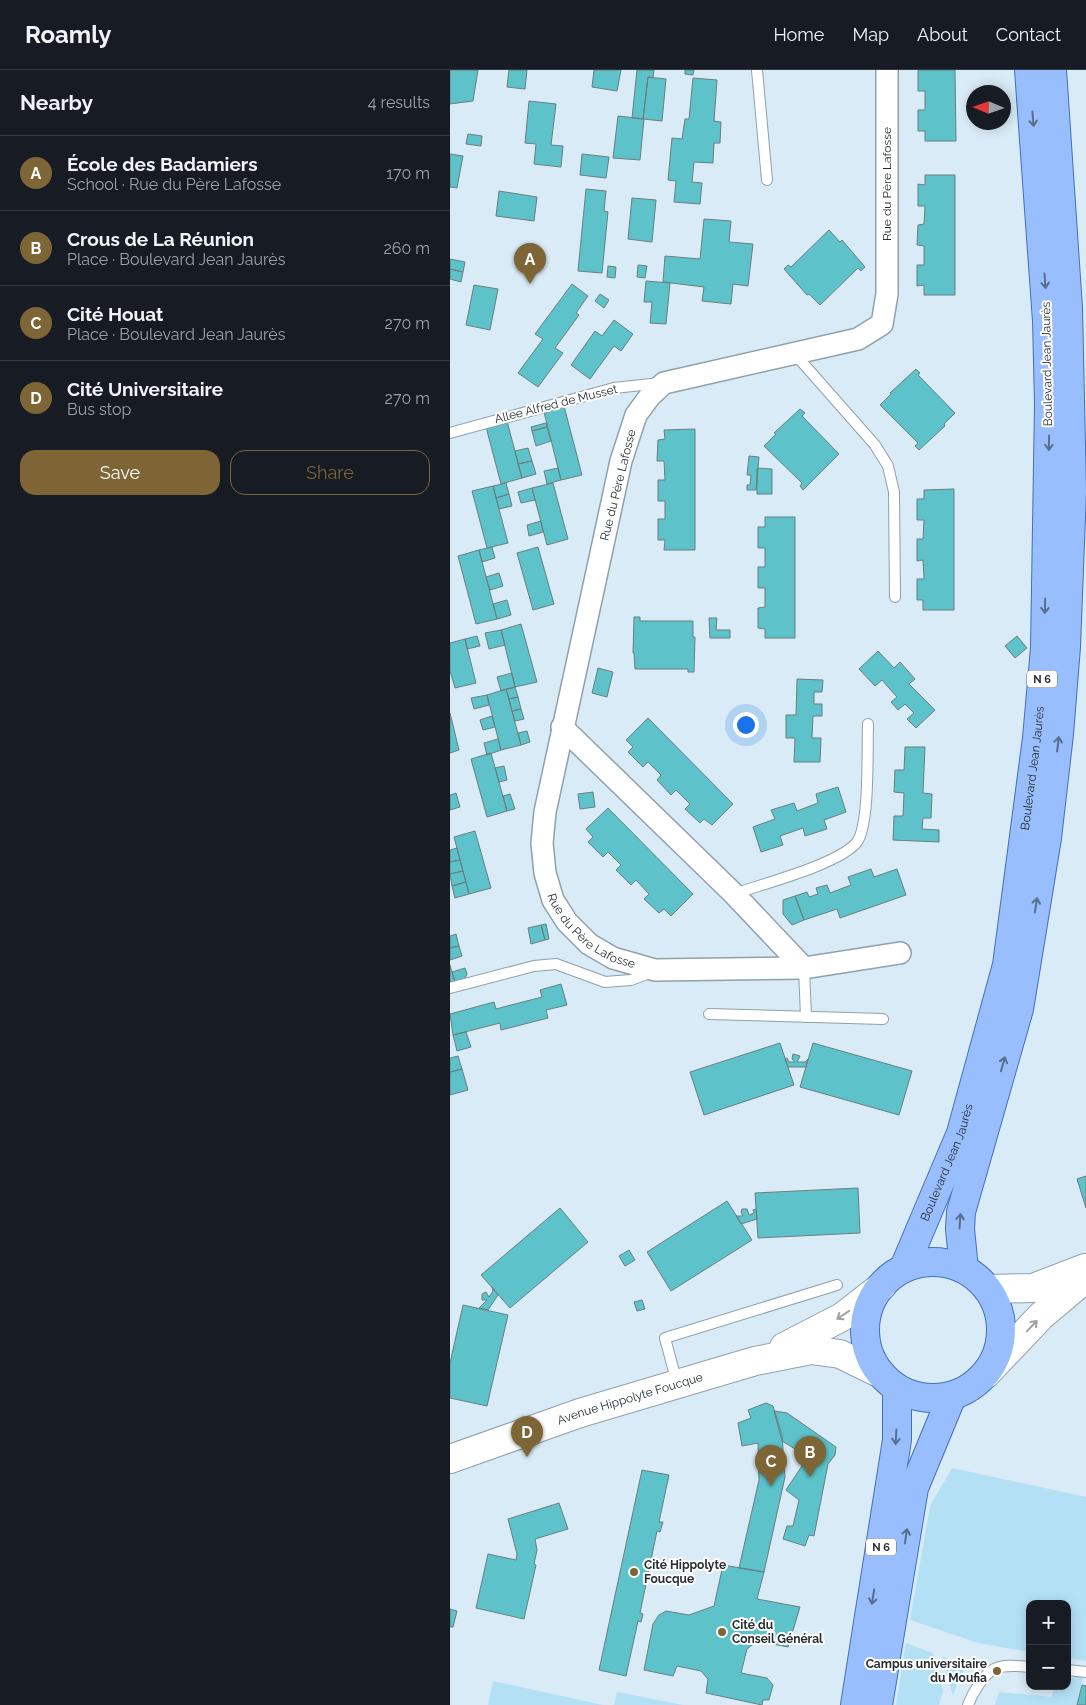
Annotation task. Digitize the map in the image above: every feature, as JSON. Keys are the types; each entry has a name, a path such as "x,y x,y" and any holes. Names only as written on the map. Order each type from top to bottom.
{"main road":[{"name":"Boulevard Jean Jaurès","path":"904,1268 961,1133 1007,965 1037,738 1044,648 1049,404 1047,321 1029,70"},
{"name":"Boulevard Jean Jaurès","path":"964,1269 960,1229 961,1212 1019,1009 1047,838 1059,734 1066,647 1072,491 1068,308 1052,70"},
{"name":"Boulevard Jean Jaurès","path":"924,1262 938,1262 964,1269 988,1289 998,1309 1002,1331 998,1354 986,1374 971,1387 952,1396 934,1399 914,1396 889,1381 874,1363 866,1336 867,1318 872,1301 882,1286 904,1268 924,1262"},
{"name":"Boulevard Jean Jaurès","path":"855,1705 897,1440 889,1381"},
{"name":"N 6","path":"878,1705 914,1488 952,1396"}],"street":[{"name":"Rue du Père Lafosse","path":"887,70 887,294 882,324 858,339 664,383 650,396 636,415 628,437 562,727 545,812 542,843 545,873 553,900 567,922 589,944 613,958 655,970 804,968 900,952"},
{"path":"562,727 734,894 804,968"},
{"path":"988,1289 1033,1288 1086,1268"},
{"path":"986,1374 1041,1316 1086,1278"},
{"name":"Avenue Hippolyte Foucque","path":"755,1361 842,1317 882,1286"},
{"name":"Avenue Hippolyte Foucque","path":"450,1459 580,1413 755,1361 811,1350 825,1350 859,1361 889,1381"}],"lane":[{"path":"757,70 767,180"},
{"path":"794,353 875,445 888,466 894,492 895,596"},
{"name":"Allee Alfred de Musset","path":"450,433 614,388 664,383"},
{"path":"734,894 840,856 858,841 864,821 868,724"},
{"path":"450,988 534,966 556,964 605,982 631,980 655,970"},
{"path":"804,968 806,1017"},
{"path":"709,1014 883,1019"},
{"path":"678,1384 665,1338 837,1286"},
{"path":"968,1705 971,1698 994,1669 1012,1665 1026,1667"},
{"path":"1071,1670 1086,1672"}],"shaded area":[{"path":"952,1468 1086,1497 1086,1661 1071,1659 1071,1600 1026,1600 1026,1651 978,1643 910,1620 930,1506"},
{"path":"906,1643 933,1653 943,1691 939,1705 896,1705"},
{"path":"942,1656 968,1667 959,1676 953,1696"},
{"path":"1083,1676 1077,1705 995,1705 999,1692 1052,1697 1053,1690 1071,1690 1071,1678"},
{"path":"493,1681 603,1705 488,1705"},
{"path":"617,1692 683,1705 614,1705"}],"building":[{"path":"450,70 478,70 473,101 450,104"},
{"path":"509,70 527,70 525,89 507,87"},
{"path":"594,70 621,70 617,91 592,87"},
{"path":"637,70 654,70 653,78 648,77 643,119 632,118"},
{"path":"685,70 694,70 693,75 685,74"},
{"path":"918,70 955,70 956,141 925,141 925,131 918,131 918,110 925,110 925,91 918,91"},
{"path":"648,77 666,79 662,121 643,119"},
{"path":"693,78 717,80 714,121 721,122 720,143 714,143 713,163 694,162 692,182 702,183 700,204 674,202 676,181 668,180 672,138 682,139 685,119 689,119"},
{"path":"529,101 556,104 551,145 563,146 561,167 534,164 536,144 525,143"},
{"path":"618,116 644,119 640,160 613,158"},
{"path":"468,134 482,136 481,146 466,144"},
{"path":"450,154 463,156 457,188 450,187"},
{"path":"582,154 609,157 606,178 580,175"},
{"path":"925,175 955,175 955,295 924,295 924,285 917,286 917,265 924,265 924,246 917,245 918,225 924,224 925,206 918,206 918,184 925,185"},
{"path":"586,189 606,191 604,211 608,212 602,273 578,271"},
{"path":"499,191 537,197 534,221 496,216"},
{"path":"632,198 656,200 652,242 628,239"},
{"path":"704,219 731,221 729,242 753,244 748,286 733,284 731,304 702,301 704,287 663,282 665,256 700,259"},
{"path":"829,230 840,242 842,240 865,267 861,271 858,268 820,305 809,294 807,295 784,269 788,265 791,267"},
{"path":"450,259 465,262 463,272 450,269"},
{"path":"638,265 647,266 645,278 637,277"},
{"path":"608,266 616,267 615,278 607,277"},
{"path":"450,269 463,272 461,282 450,279"},
{"path":"646,281 670,283 666,324 650,323 652,302 644,302"},
{"path":"572,284 588,296 576,313 579,315 555,348 563,353 538,387 518,373 543,339 535,334"},
{"path":"474,285 498,289 490,330 466,325"},
{"path":"600,294 609,300 604,308 595,301"},
{"path":"614,320 633,334 621,351 614,346 590,379 571,365 595,331 602,336"},
{"path":"916,369 920,373 918,375 955,413 944,424 945,426 919,450 915,446 918,443 880,405"},
{"path":"564,406 582,475 561,480 544,412"},
{"path":"800,409 805,413 802,416 839,454 803,490 800,486 802,483 764,446 776,434 774,433"},
{"path":"507,421 522,478 501,484 486,427"},
{"path":"546,423 547,427 532,431 531,427"},
{"path":"547,427 551,441 536,446 532,431"},
{"path":"695,429 695,550 664,550 665,540 658,540 658,519 665,519 665,501 658,501 658,480 665,480 664,461 657,461 658,440 665,439 664,430"},
{"path":"528,448 532,461 518,464 515,451"},
{"path":"749,456 759,457 756,490 747,490 747,485 750,485 751,475 747,475"},
{"path":"532,461 536,474 522,478 518,464"},
{"path":"558,468 561,480 547,484 544,471"},
{"path":"757,468 772,469 772,494 757,494"},
{"path":"506,483 509,494 496,498 493,486"},
{"path":"553,483 568,539 547,545 532,488"},
{"path":"493,486 508,543 487,548 472,491"},
{"path":"532,488 535,500 521,503 518,492"},
{"path":"954,489 954,610 923,610 923,600 917,600 917,579 924,579 923,560 917,561 917,539 923,539 924,520 917,520 917,499 924,499 924,490"},
{"path":"509,494 512,506 499,509 496,498"},
{"path":"765,517 795,517 795,638 765,638 765,629 758,628 758,608 765,607 765,588 758,588 758,567 765,567 765,548 758,548 758,527 765,527"},
{"path":"541,521 543,532 529,536 527,525"},
{"path":"492,547 495,558 482,562 479,550"},
{"path":"538,547 554,604 533,610 517,553"},
{"path":"479,550 497,619 476,624 458,556"},
{"path":"499,573 503,586 490,590 486,577"},
{"path":"507,600 511,615 497,619 493,604"},
{"path":"634,617 640,617 640,621 693,621 693,637 695,637 694,672 688,672 688,669 635,669 633,653"},
{"path":"709,618 717,618 716,630 730,630 730,638 710,638"},
{"path":"521,624 537,682 515,687 501,630"},
{"path":"501,630 505,645 489,649 485,633"},
{"path":"477,636 480,646 467,649 465,639"},
{"path":"1017,636 1027,648 1015,658 1005,646"},
{"path":"465,639 476,683 455,688 450,671 450,643"},
{"path":"878,651 894,668 900,662 915,679 909,684 935,710 916,728 907,719 914,713 905,704 898,710 891,702 897,697 882,680 875,686 859,669"},
{"path":"598,668 613,672 607,697 592,693"},
{"path":"512,673 515,687 501,691 497,677"},
{"path":"797,679 823,680 822,692 814,692 814,704 822,704 822,716 813,716 812,738 821,738 820,762 794,762 795,738 786,738 786,715 796,715"},
{"path":"515,687 518,697 509,699 506,689"},
{"path":"506,689 521,745 501,750 487,695"},
{"path":"487,695 489,705 474,709 471,698"},
{"path":"518,697 521,709 512,711 509,699"},
{"path":"521,709 524,719 515,721 512,711"},
{"path":"450,713 459,750 450,753"},
{"path":"492,716 495,727 483,730 480,720"},
{"path":"648,718 733,804 712,825 704,819 700,823 685,809 690,804 676,790 671,795 657,780 661,775 648,762 643,767 628,752 633,747 626,740"},
{"path":"527,731 530,742 521,745 518,733"},
{"path":"498,739 501,750 487,755 484,743"},
{"path":"905,747 925,747 923,793 932,794 931,818 923,818 922,829 939,830 939,842 893,840 894,816 903,816 904,793 894,792 895,770 904,770"},
{"path":"491,753 507,811 487,817 471,759"},
{"path":"504,766 507,780 499,782 495,768"},
{"path":"838,787 846,812 824,820 827,829 805,836 803,828 780,836 783,845 761,852 753,827 775,819 771,810 794,803 797,811 818,803 816,794"},
{"path":"593,792 595,807 580,809 578,794"},
{"path":"456,793 460,807 450,810 450,795"},
{"path":"510,794 515,809 507,811 503,796"},
{"path":"608,808 693,894 671,916 664,909 659,913 644,899 649,894 636,880 631,885 616,870 621,865 608,852 603,857 588,842 593,837 586,829"},
{"path":"475,831 491,888 469,894 454,837"},
{"path":"457,848 460,860 450,862 450,850"},
{"path":"460,860 463,871 450,874 450,862"},
{"path":"871,869 874,877 897,869 906,895 840,918 837,909 804,920 795,896 807,892 809,897 818,894 816,888 827,885 830,893 851,885 848,877"},
{"path":"463,871 466,882 452,886 450,874"},
{"path":"466,882 469,894 455,898 452,886"},
{"path":"795,896 804,920 792,925 783,914 783,900"},
{"path":"546,924 549,939 545,940 541,925"},
{"path":"541,925 545,940 531,944 528,928"},
{"path":"456,934 459,946 450,948 450,936"},
{"path":"459,946 462,956 450,960 450,948"},
{"path":"450,965 455,982 450,983"},
{"path":"465,968 467,974 464,980 455,982 452,972"},
{"path":"561,984 567,1005 546,1010 548,1018 501,1030 500,1023 453,1035 450,1014 494,1002 496,1009 542,997 540,990"},
{"path":"466,1032 471,1047 457,1051 453,1035"},
{"path":"780,1043 794,1085 704,1115 690,1072"},
{"path":"813,1043 912,1071 899,1115 800,1087"},
{"path":"793,1054 800,1056 797,1062 805,1062 808,1059 806,1067 788,1067 785,1059 787,1058 789,1062 795,1062 792,1059"},
{"path":"458,1056 462,1069 450,1072 450,1058"},
{"path":"462,1069 468,1090 450,1095 450,1072"},
{"path":"1086,1176 1086,1208 1077,1179"},
{"path":"858,1188 860,1233 758,1238 755,1193"},
{"path":"727,1201 752,1240 671,1291 647,1252"},
{"path":"560,1208 588,1242 510,1308 481,1275"},
{"path":"742,1209 747,1209 749,1215 754,1213 753,1210 756,1209 757,1219 741,1224 736,1216 743,1216"},
{"path":"629,1250 635,1260 625,1266 619,1256"},
{"path":"492,1287 498,1295 488,1310 479,1308 487,1300 482,1300 482,1294 486,1292 489,1297 493,1291"},
{"path":"642,1300 645,1309 637,1311 634,1302"},
{"path":"463,1305 508,1315 487,1406 450,1398 450,1363"},
{"path":"766,1403 773,1406 782,1435 785,1477 764,1572 739,1568 759,1480 758,1443 742,1446 738,1423 751,1418 748,1410"},
{"path":"774,1411 787,1413 836,1447 835,1455 828,1464 814,1536 809,1535 805,1546 783,1539 787,1526 793,1526 799,1500 786,1490 808,1457 782,1441"},
{"name":"Cité Hippolyte Foucque","path":"642,1470 669,1475 659,1522 663,1522 660,1532 657,1531 640,1613 643,1614 641,1622 638,1621 626,1676 599,1670"},
{"path":"559,1503 568,1529 535,1539 537,1550 534,1564 536,1565 524,1619 476,1608 488,1554 516,1560 517,1554 508,1519"},
{"name":"Cité du Conseil Général","path":"723,1565 764,1572 757,1599 800,1607 788,1647 757,1641 747,1649 741,1673 767,1678 773,1685 769,1700 763,1700 762,1705 706,1693 708,1679 701,1671 677,1666 673,1676 644,1670 653,1624 659,1615 666,1611 689,1615 714,1606"},
{"path":"450,1609 457,1611 453,1627 450,1627"},
{"path":"1082,1685 1086,1686 1086,1705 1077,1705"}],"place":[{"name":"École des Badamiers","path":"530,284"},
{"name":"Cité Universitaire","path":"527,1457"},
{"name":"Crous de La Réunion","path":"810,1477"},
{"name":"Cité Houat","path":"771,1486"},
{"name":"Cité Hippolyte Foucque","path":"634,1572"},
{"name":"Cité du Conseil Général","path":"722,1632"},
{"name":"Campus universitaire du Moufia","path":"997,1671"}]}
